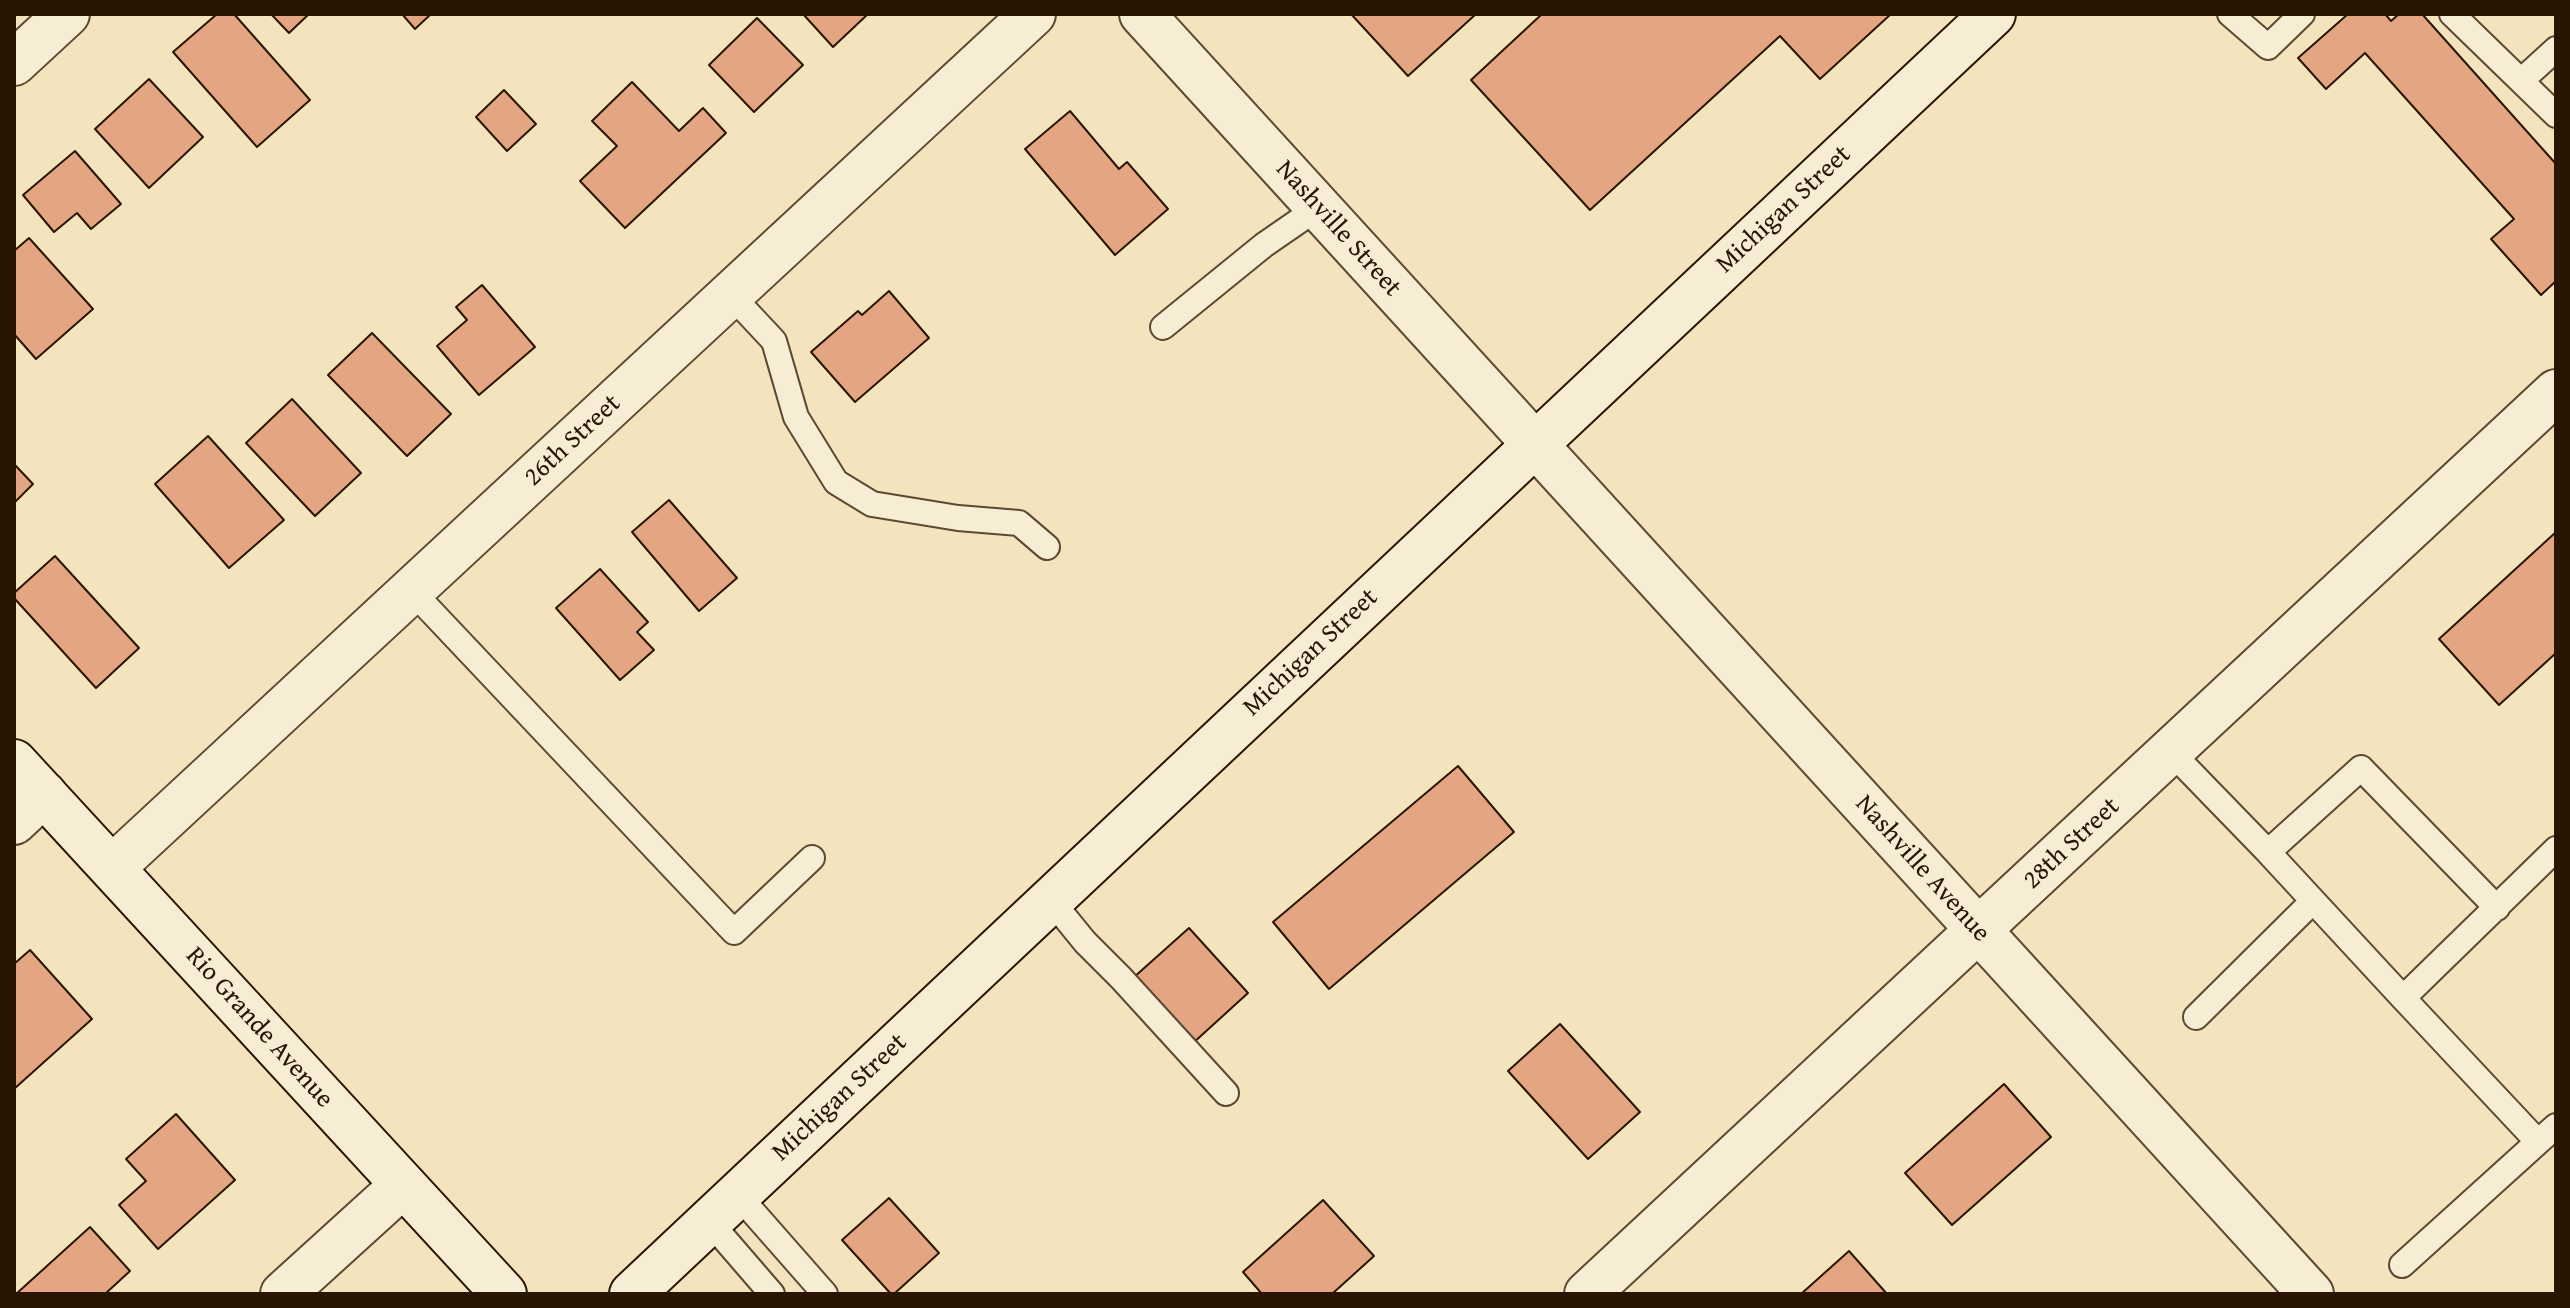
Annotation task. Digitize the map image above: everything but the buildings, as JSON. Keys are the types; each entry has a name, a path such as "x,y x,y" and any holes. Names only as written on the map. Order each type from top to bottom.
{"street":[{"path":"14,63 67,14"},
{"name":"26th Street","path":"113,867 1033,14"},
{"name":"Nashville Street","path":"1142,14 1534,443"},
{"name":"Michigan Street","path":"632,1294 1993,14"},
{"name":"28th Street","path":"1587,1294 2556,392"},
{"name":"Nashville Avenue","path":"1534,443 2311,1294"},
{"name":"Rio Grande Avenue","path":"14,762 29,808 113,867 504,1294"},
{"path":"283,1294 403,1185"}],"lane":[{"path":"2230,14 2268,47 2302,14"},
{"path":"2452,14 2556,115"},
{"path":"2522,80 2556,49"},
{"path":"1163,327 1264,245 1319,207"},
{"path":"730,294 774,341 796,417 836,482 872,504 958,518 1019,523 1047,547"},
{"path":"411,590 734,932 812,858"},
{"path":"2171,752 2403,998 2547,1134 2402,1265"},
{"path":"2268,852 2361,768 2497,908"},
{"path":"2403,998 2556,849"},
{"path":"1050,899 1085,942 1226,1093"},
{"path":"2196,1017 2313,901"},
{"path":"723,1208 772,1294"},
{"path":"723,1208 825,1294"}]}
